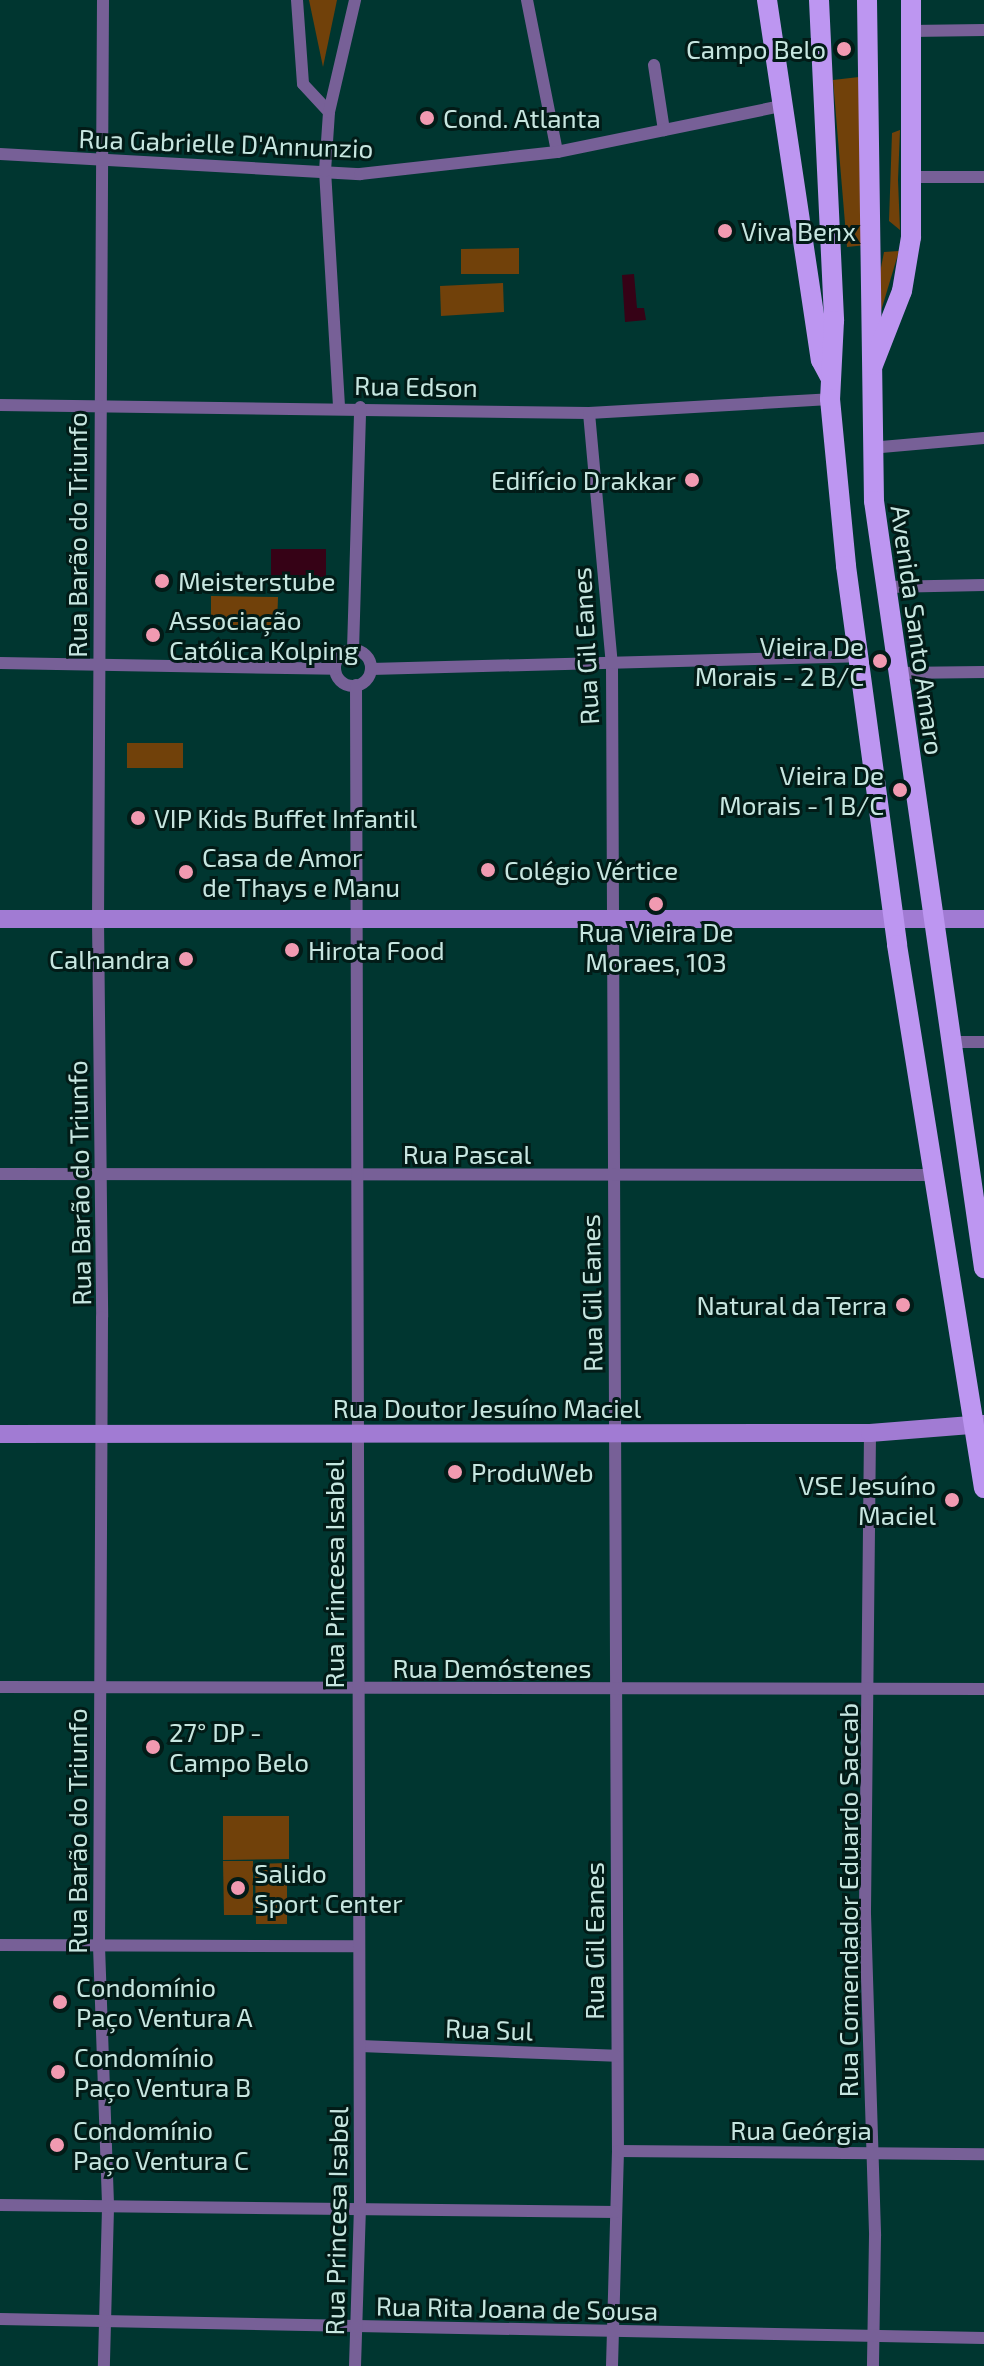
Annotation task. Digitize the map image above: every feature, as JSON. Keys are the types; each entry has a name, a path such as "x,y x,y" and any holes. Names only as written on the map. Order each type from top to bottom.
{"main road":[{"path":"767,0 821,360 831,379"},
{"path":"819,0 831,379 859,656 894,917 984,1488"},
{"path":"867,0 870,372"},
{"name":"Avenida Santo Amaro","path":"911,0 911,237 905,277 870,372 870,448 885,587 933,919 977,1167 984,1268"}],"street":[{"name":"Rua Barão do Triunfo","path":"103,0 98,919 101,1174 99,1946 108,2208 104,2366"},
{"path":"297,0 303,84 329,112"},
{"path":"339,406 325,171 329,112 355,0"},
{"path":"527,0 557,152"},
{"path":"910,31 984,30"},
{"path":"654,65 664,130"},
{"name":"Rua Gabrielle D'Annunzio","path":"0,154 360,174 557,152 781,106"},
{"path":"911,177 984,177"},
{"name":"Rua Edson","path":"0,405 339,406 589,413 831,379"},
{"path":"353,650 360,407"},
{"name":"Rua Gil Eanes","path":"589,413 612,665 618,2151 612,2366"},
{"path":"870,448 984,438"},
{"path":"885,587 984,585"},
{"path":"371,669 364,653 353,650 342,653 335,669 339,680 356,685 371,669 612,665 859,656"},
{"path":"0,663 98,661 335,669"},
{"path":"897,673 984,672"},
{"name":"Rua Princesa Isabel","path":"355,2366 360,2211 355,1690 356,685"},
{"path":"0,919 354,922 894,917 984,919"},
{"path":"953,1042 984,1042"},
{"name":"Rua Pascal","path":"0,1174 933,1175"},
{"name":"Rua Doutor Jesuíno Maciel","path":"0,1434 870,1433 976,1436"},
{"name":"Rua Comendador Eduardo Saccab","path":"870,1433 865,1914 873,2152 873,2366"},
{"name":"Rua Demóstenes","path":"0,1687 984,1689"},
{"path":"0,1945 358,1946"},
{"name":"Rua Sul","path":"360,2046 616,2056"},
{"name":"Rua Geórgia","path":"618,2151 984,2154"},
{"path":"0,2205 616,2212"},
{"name":"Rua Rita Joana de Sousa","path":"0,2319 105,2319 613,2334 875,2334 984,2338"}],"shaded area":[{"path":"309,0 337,0 323,67"},
{"path":"859,77 866,245 847,247 833,80"},
{"path":"900,130 900,230 889,221 892,133"},
{"path":"519,248 519,274 461,274 461,249"},
{"path":"899,251 881,311 872,315 884,252"},
{"path":"634,274 637,308 644,308 646,320 625,322 622,275"},
{"path":"503,283 504,312 441,316 440,286"},
{"path":"271,549 326,549 326,577 271,578"},
{"path":"211,596 278,597 277,626 211,625"},
{"path":"127,743 183,743 183,768 127,768"},
{"path":"223,1816 289,1816 289,1859 223,1860"},
{"name":"Salido Sport Center","path":"223,1861 253,1861 253,1915 224,1915"},
{"path":"287,1863 287,1924 256,1924 255,1864"}],"place":[{"name":"Campo Belo","path":"844,49"},
{"name":"Cond. Atlanta","path":"427,118"},
{"name":"Viva Benx","path":"725,231"},
{"name":"Edifício Drakkar","path":"692,480"},
{"name":"Meisterstube","path":"162,581"},
{"name":"Associação Católica Kolping","path":"153,635"},
{"name":"Vieira De Morais - 2 B/C","path":"880,661"},
{"name":"Vieira De Morais - 1 B/C","path":"900,790"},
{"name":"VIP Kids Buffet Infantil","path":"138,818"},
{"name":"Colégio Vértice","path":"488,870"},
{"name":"Casa de Amor de Thays e Manu","path":"186,872"},
{"name":"Rua Vieira De Moraes, 103","path":"656,904"},
{"name":"Hirota Food","path":"292,950"},
{"name":"Calhandra","path":"186,959"},
{"name":"Natural da Terra","path":"903,1305"},
{"name":"ProduWeb","path":"455,1472"},
{"name":"VSE Jesuíno Maciel","path":"952,1500"},
{"name":"27° DP - Campo Belo","path":"153,1747"},
{"name":"Salido Sport Center","path":"238,1888"},
{"name":"Condomínio Paço Ventura A","path":"60,2002"},
{"name":"Condomínio Paço Ventura B","path":"58,2072"},
{"name":"Condomínio Paço Ventura C","path":"57,2145"}]}
